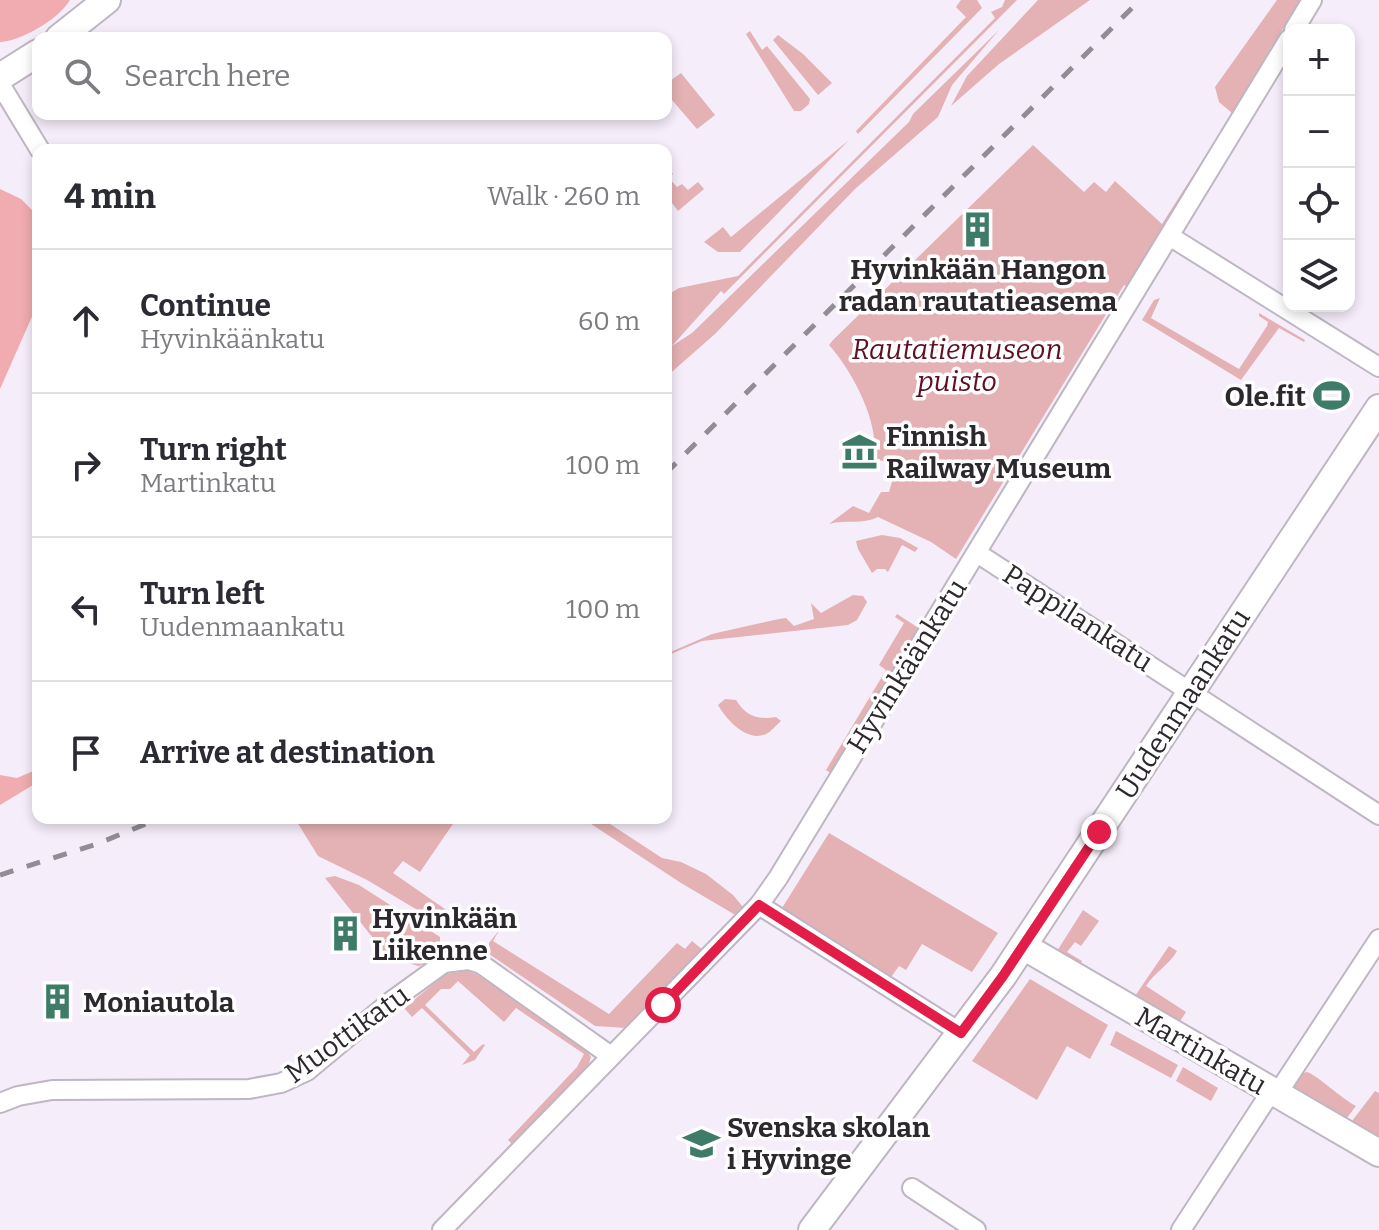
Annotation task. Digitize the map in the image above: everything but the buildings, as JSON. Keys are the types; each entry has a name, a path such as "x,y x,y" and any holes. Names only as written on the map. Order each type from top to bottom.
{"main road":[{"path":"67,32 107,0"},
{"path":"0,77 32,57"},
{"name":"Uudenmaankatu","path":"812,1230 1023,946 1379,408"},
{"name":"Martinkatu","path":"1023,946 1379,1153"}],"street":[{"path":"1298,24 1312,0"},
{"name":"Hyvinkäänkatu","path":"442,1230 759,905 1171,237 1283,49"},
{"path":"0,84 36,144"},
{"path":"1171,237 1379,367"},
{"name":"Pappilankatu","path":"977,553 1379,815"},
{"path":"759,905 961,1033"},
{"path":"1181,1230 1265,1101 1283,1085 1379,939"},
{"name":"Muottikatu","path":"0,1103 18,1096 52,1090 249,1089 281,1083 307,1071 390,1002 444,963 457,959 481,964 611,1056"},
{"path":"912,1188 976,1230"}],"green space":[{"path":"961,0 977,0 982,8 858,134 856,131 966,17 956,7"},
{"path":"1005,0 1017,0 724,294 721,291 672,346 672,292 679,288 738,276 995,18 991,12 1002,7"},
{"path":"1038,0 1090,0 999,64 951,106 967,76"},
{"path":"1277,0 1300,0 1232,113 1219,102 1215,87"},
{"path":"999,30 952,85 938,117 855,189 715,334 672,372 672,346 692,333"},
{"path":"750,31 762,50 767,46 810,99 801,111 794,111 746,34"},
{"path":"778,35 803,54 832,83 818,95 773,40"},
{"path":"681,73 715,115 697,129 672,100 672,80"},
{"name":"Rautatiemuseon puisto","path":"1225,125 1128,287 1124,285 956,559 931,542 878,517 829,524 853,506 869,513 881,492 889,492 897,464 874,459 875,445 869,414 847,369 829,345 833,340 1033,145 1084,192 1094,182 1106,192 1115,181 1162,224"},
{"path":"849,140 740,252 718,252 704,242 723,227 731,237"},
{"path":"672,181 677,187 682,184 688,190 698,182 704,189 678,211 672,203"},
{"path":"1160,298 1151,318 1239,369 1267,326 1268,322 1259,313 1305,340 1279,328 1241,380 1142,320 1154,300"},
{"path":"882,535 900,538 918,548 915,552 902,545 888,572 877,569 872,573 856,541"},
{"path":"853,595 863,596 867,602 857,620 848,625 702,641 672,654 712,634 786,618 794,626 814,619 811,603 821,613"},
{"path":"897,614 920,629 832,774 826,770 886,670 879,665 904,623 895,617"},
{"path":"725,699 736,700 753,716 776,717 781,721 766,734 752,735 726,717 718,705"},
{"path":"298,824 453,824 420,872 403,861 393,873 455,916 446,927 367,880 318,856"},
{"path":"591,824 610,824 662,858 681,862 706,874 744,908 737,916"},
{"path":"829,833 998,933 972,972 922,944 906,970 899,966 891,977 782,908"},
{"path":"335,876 359,885 440,937 440,949 428,963 419,966 389,958 325,878"},
{"path":"1083,910 1099,921 1081,946 1075,942 1067,952 1082,961 1080,965 1057,951"},
{"path":"500,929 493,941 609,1014 677,943 685,949 692,941 703,950 626,1028 595,1026 489,954 489,943"},
{"path":"1169,946 1177,951 1146,986 1186,1012 1180,1021 1135,996"},
{"path":"467,971 583,1045 591,1057 588,1067 513,1145 508,1140 577,1067 584,1054 516,1008 504,1022 458,981 450,989 441,989 425,1005 474,1052 485,1045 475,1060 462,1065 470,1055 422,1008 412,1017 404,1008 446,974"},
{"path":"1030,979 1108,1025 1090,1059 1067,1046 1037,1100 972,1061"},
{"path":"1116,1031 1178,1065 1171,1078 1110,1045"},
{"path":"1183,1067 1218,1088 1211,1101 1176,1081"},
{"path":"1307,1072 1356,1106 1346,1119 1294,1088 1303,1073"},
{"path":"1375,1091 1379,1093 1379,1137 1352,1121"}],"shaded area":[{"path":"0,0 70,0 39,28 0,42"},
{"path":"0,189 21,199 32,210 32,317 0,389"},
{"path":"32,772 32,786 0,805 0,775 17,778"}],"railway":[{"path":"672,467 1140,0"},
{"path":"0,875 97,844 145,824"}],"place":[{"name":"Hyvinkään Hangon radan rautatieasema","path":"978,229"},
{"name":"Ole.fit","path":"1332,396"},
{"name":"Finnish Railway Museum","path":"860,452"},
{"name":"Hyvinkään Liikenne","path":"346,934"},
{"name":"Moniautola","path":"57,1002"},
{"name":"Svenska skolan i Hyvinge","path":"701,1143"}],"route":[{"path":"663,1005 759,905 961,1033 1099,832"}]}
